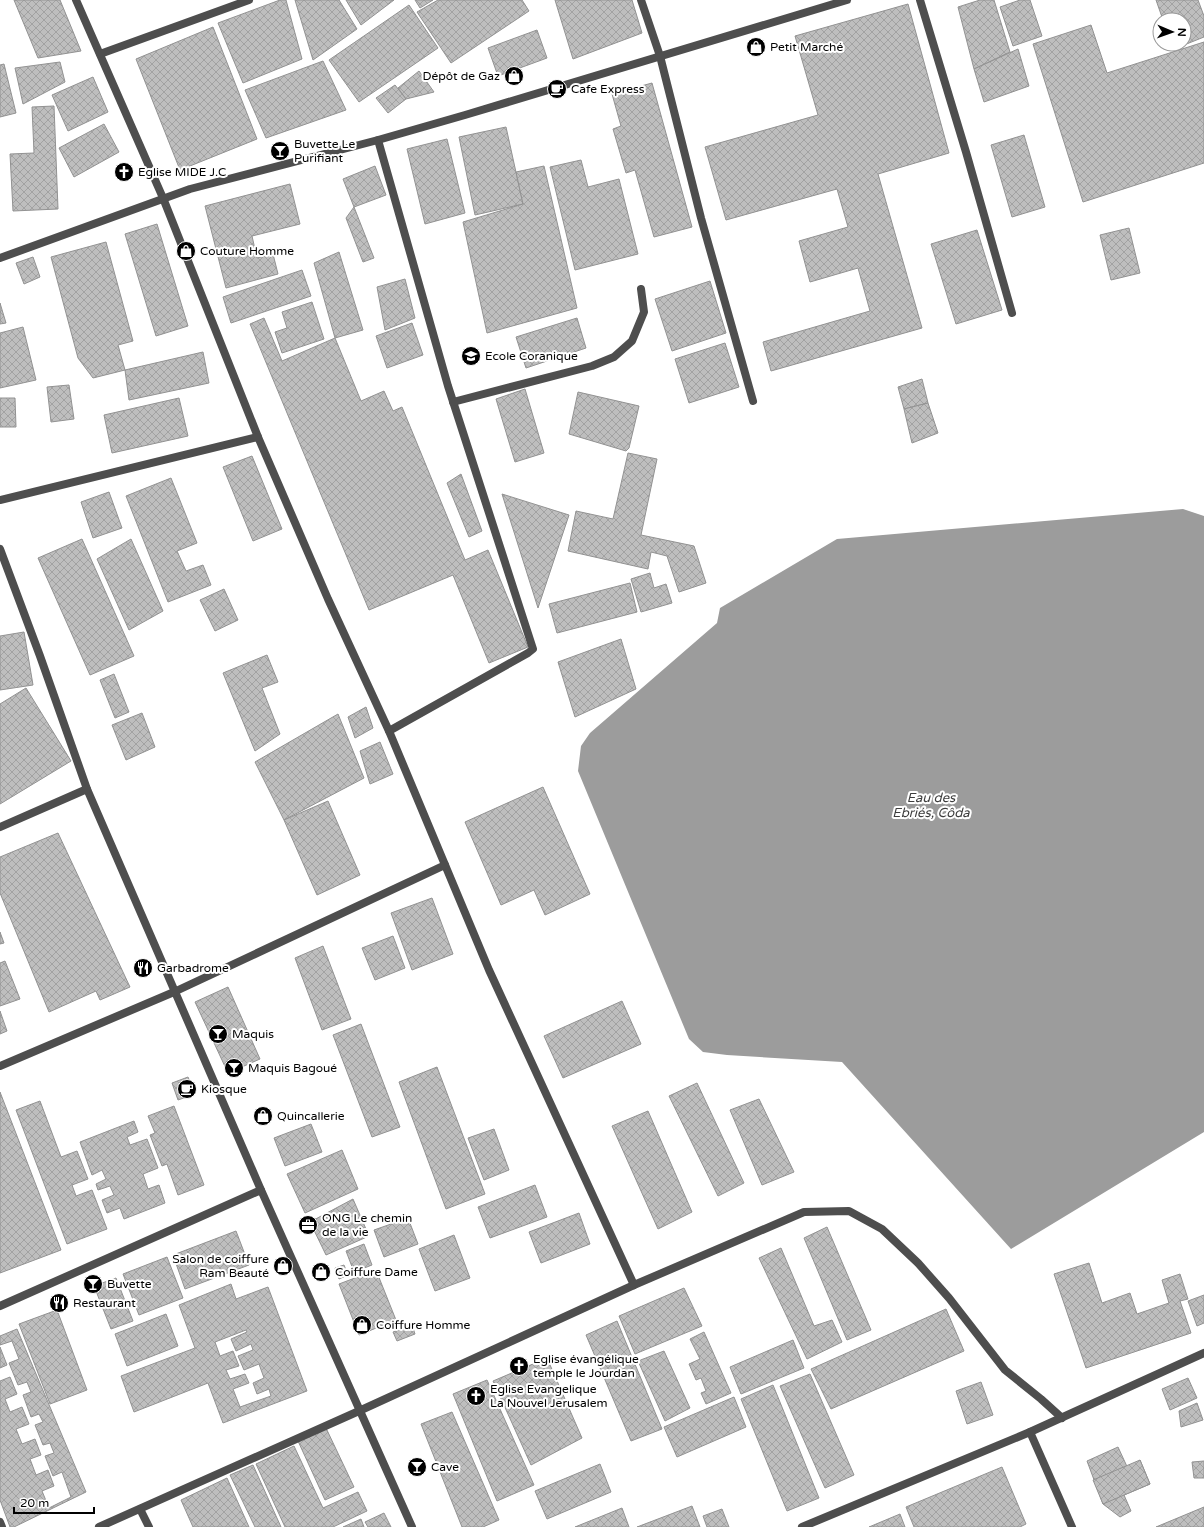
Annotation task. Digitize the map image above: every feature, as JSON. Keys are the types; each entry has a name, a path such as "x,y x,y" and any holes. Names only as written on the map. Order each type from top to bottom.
{"street":[{"path":"76,0 163,198 258,438 328,599 389,731 489,970 634,1285"},
{"path":"100,54 249,0"},
{"path":"642,0 660,56 701,218 752,401"},
{"path":"0,258 190,189 378,140 847,0"},
{"path":"920,0 966,152 1012,313"},
{"path":"378,140 453,402 533,649 389,731"},
{"path":"453,402 592,366 614,357 632,341 644,312 642,289"},
{"path":"0,500 258,438"},
{"path":"0,549 40,656 86,789 261,1190 412,1527"},
{"path":"0,827 86,789"},
{"path":"0,1066 174,992 445,865"},
{"path":"0,1306 261,1190"},
{"path":"99,1527 359,1411 634,1285 804,1212 849,1211 882,1229 918,1263 949,1298 1005,1370 1062,1418"},
{"path":"802,1527 1030,1432 1204,1354"},
{"path":"1030,1432 1072,1527"},
{"path":"140,1509 149,1527"},
{"path":"0,1522 2,1527"}],"water":[{"name":"Eau des Ebriés, Côda","path":"1183,509 1204,516 1204,1132 1011,1249 842,1062 727,1055 703,1052 689,1039 578,771 581,746 590,733 717,623 720,608 837,539"}],"building":[{"path":"14,0 60,0 81,51 38,58"},
{"path":"280,0 286,0 302,59 243,83 218,23"},
{"path":"295,0 339,0 357,29 313,60"},
{"path":"346,0 394,0 361,25"},
{"path":"415,0 433,0 420,8"},
{"path":"438,0 522,0 529,11 451,63 417,12"},
{"path":"555,0 632,0 642,33 573,59"},
{"path":"980,0 994,0 1010,52 974,69 958,7"},
{"path":"1020,0 1030,0 1042,36 1013,46 1000,7"},
{"path":"1156,0 1198,0 1204,16 1204,37 1192,42 1192,12 1160,12"},
{"path":"908,4 949,153 878,174 922,328 771,371 763,342 870,311 858,268 810,282 799,241 848,227 837,189 726,220 705,147 818,115 795,36"},
{"path":"409,5 438,48 359,102 329,60"},
{"path":"1091,25 1107,73 1173,52 1192,52 1192,46 1204,42 1204,163 1083,202 1033,44"},
{"path":"213,27 257,139 180,170 136,59"},
{"path":"537,30 547,58 498,76 488,48"},
{"path":"1018,49 1029,86 984,102 974,69"},
{"path":"323,61 346,110 266,138 245,90"},
{"path":"60,62 65,82 23,104 15,68"},
{"path":"4,64 16,113 0,117 0,65"},
{"path":"419,71 434,92 406,99 398,88"},
{"path":"93,77 108,112 68,131 52,95"},
{"path":"652,83 692,227 654,237 635,170 626,173 613,129 621,126 612,94"},
{"path":"395,85 406,99 388,113 376,98"},
{"path":"54,106 58,209 13,211 10,154 34,153 32,107"},
{"path":"104,124 119,152 74,177 59,148"},
{"path":"506,127 523,204 475,215 459,137"},
{"path":"1024,135 1045,207 1012,217 991,145"},
{"path":"447,139 465,213 425,224 407,149"},
{"path":"581,160 588,187 619,179 638,254 575,270 550,167"},
{"path":"375,166 386,195 354,207 343,179"},
{"path":"544,166 577,308 487,333 463,222 523,204 516,172"},
{"path":"290,184 300,224 252,236 257,258 273,254 278,274 226,288 205,206"},
{"path":"354,207 374,258 363,262 346,218"},
{"path":"157,224 188,326 156,336 125,234"},
{"path":"1129,228 1140,273 1111,280 1100,235"},
{"path":"977,230 1002,310 956,324 931,244"},
{"path":"106,242 133,341 118,345 125,370 93,378 78,358 51,257"},
{"path":"339,252 363,330 335,338 314,263"},
{"path":"33,257 40,277 24,284 16,263"},
{"path":"302,270 311,296 231,323 223,297"},
{"path":"405,279 415,318 385,330 377,287"},
{"path":"710,281 726,333 672,351 655,299"},
{"path":"312,302 324,339 282,353 275,332 287,328 282,312"},
{"path":"0,303 6,323 0,324"},
{"path":"264,318 282,361 335,338 361,401 384,391 393,411 402,407 465,560 488,550 528,647 489,663 453,575 369,610 250,324"},
{"path":"577,318 586,348 526,368 516,337"},
{"path":"412,323 423,355 387,368 376,336"},
{"path":"23,327 36,380 0,388 0,333"},
{"path":"725,343 739,387 689,403 675,359"},
{"path":"203,352 209,383 129,400 125,370"},
{"path":"922,379 928,403 904,409 898,387"},
{"path":"69,385 74,419 51,422 47,387"},
{"path":"525,389 544,453 515,462 496,399"},
{"path":"578,392 639,406 629,448 626,451 569,434"},
{"path":"0,398 15,398 16,427 0,427"},
{"path":"179,398 188,436 112,453 104,415"},
{"path":"928,403 938,433 912,443 904,409"},
{"path":"628,453 657,459 641,535 694,546 706,583 679,592 667,556 651,552 648,569 568,551 576,511 613,519"},
{"path":"252,456 282,529 253,541 223,467"},
{"path":"461,474 482,531 469,537 447,483"},
{"path":"171,478 197,543 177,551 186,571 203,565 211,585 168,602 126,496"},
{"path":"109,492 122,528 93,538 81,502"},
{"path":"502,494 569,515 538,608"},
{"path":"82,539 134,656 90,675 38,558"},
{"path":"131,539 163,611 129,630 97,559"},
{"path":"650,573 654,588 666,584 672,603 641,612 631,579"},
{"path":"630,583 637,612 557,633 549,604"},
{"path":"224,589 238,620 215,631 200,600"},
{"path":"24,632 33,685 0,690 0,636"},
{"path":"621,639 636,689 575,717 558,662"},
{"path":"267,655 278,682 262,688 280,734 255,751 223,673"},
{"path":"114,674 129,712 115,718 100,680"},
{"path":"26,688 71,761 0,804 0,704"},
{"path":"366,707 373,728 355,738 348,717"},
{"path":"142,713 155,747 126,760 112,725"},
{"path":"338,714 364,778 284,820 255,762"},
{"path":"380,742 393,774 370,784 360,751"},
{"path":"543,787 590,894 545,915 534,890 501,905 465,822"},
{"path":"328,801 360,875 317,895 284,820"},
{"path":"58,833 130,987 100,1000 96,991 49,1012 0,893 0,857"},
{"path":"432,898 453,954 412,970 391,913"},
{"path":"0,932 4,943 0,944"},
{"path":"393,936 405,968 375,980 362,948"},
{"path":"323,946 351,1019 322,1030 295,958"},
{"path":"5,961 20,999 0,1006 0,963"},
{"path":"228,987 260,1059 228,1073 195,1002"},
{"path":"622,1001 641,1044 563,1078 544,1036"},
{"path":"0,1011 7,1031 0,1034"},
{"path":"361,1024 400,1127 372,1137 333,1035"},
{"path":"437,1067 485,1194 446,1209 399,1082"},
{"path":"188,1077 195,1094 178,1100 172,1083"},
{"path":"697,1083 744,1183 718,1196 669,1096"},
{"path":"0,1092 61,1250 0,1273"},
{"path":"759,1099 794,1172 762,1185 730,1110"},
{"path":"40,1101 61,1157 77,1151 88,1179 72,1185 76,1196 92,1190 107,1229 67,1244 16,1110"},
{"path":"174,1106 204,1185 178,1195 167,1164 162,1166 150,1135 155,1133 148,1116"},
{"path":"648,1111 692,1212 658,1229 612,1126"},
{"path":"134,1121 138,1132 127,1137 130,1145 147,1139 158,1168 143,1174 148,1189 159,1185 165,1203 124,1219 120,1208 107,1213 102,1200 114,1195 110,1186 98,1190 96,1184 106,1179 102,1170 92,1175 80,1142"},
{"path":"311,1124 322,1152 285,1166 274,1138"},
{"path":"494,1129 509,1170 484,1180 468,1138"},
{"path":"342,1150 358,1189 305,1213 287,1174"},
{"path":"535,1185 547,1217 490,1238 478,1207"},
{"path":"353,1199 369,1236 326,1255 310,1222"},
{"path":"579,1213 590,1244 541,1263 529,1232"},
{"path":"408,1218 418,1244 384,1257 374,1230"},
{"path":"827,1227 871,1330 847,1340 804,1238"},
{"path":"236,1231 249,1265 185,1289 173,1255"},
{"path":"454,1235 470,1278 435,1291 419,1249"},
{"path":"364,1244 372,1265 354,1272 346,1251"},
{"path":"781,1248 814,1326 832,1320 842,1342 807,1359 759,1258"},
{"path":"167,1257 183,1298 139,1315 123,1274"},
{"path":"1089,1263 1102,1303 1130,1293 1137,1314 1169,1303 1162,1280 1180,1274 1188,1299 1180,1301 1191,1333 1086,1368 1054,1274"},
{"path":"344,1265 348,1275 339,1279 335,1268"},
{"path":"376,1270 396,1320 359,1335 339,1284"},
{"path":"116,1278 133,1321 111,1329 94,1286"},
{"path":"231,1284 236,1299 268,1287 307,1391 223,1423 208,1383 134,1412 121,1376 195,1348 179,1305","holes":["246,1330 247,1332 231,1339 236,1351 251,1344 253,1350 238,1356 244,1370 259,1364 264,1378 253,1383 257,1394 269,1389 271,1396 240,1407 233,1389 249,1383 245,1374 230,1379 226,1370 239,1366 233,1351 220,1356 215,1342"]},
{"path":"684,1288 702,1326 635,1354 619,1316"},
{"path":"1204,1295 1204,1323 1197,1326 1188,1301"},
{"path":"946,1309 964,1351 831,1409 811,1369"},
{"path":"57,1310 87,1390 50,1404 19,1324"},
{"path":"166,1314 178,1346 127,1366 115,1334"},
{"path":"617,1321 662,1429 631,1441 586,1335"},
{"path":"412,1325 415,1334 397,1341 393,1332"},
{"path":"17,1329 86,1492 14,1527 10,1527 0,1500 0,1381 10,1377 17,1394 5,1399 10,1412 22,1407 29,1424 16,1429 22,1444 35,1439 41,1455 30,1459 36,1475 48,1470 54,1486 42,1491 49,1508 71,1497 62,1472 53,1476 45,1456 54,1453 50,1443 43,1445 35,1425 43,1422 39,1414 31,1417 23,1395 31,1392 27,1382 18,1385 9,1363 19,1359 12,1341 0,1345 0,1336"},
{"path":"704,1332 731,1393 706,1404 701,1393 706,1391 701,1378 696,1380 689,1364 700,1359 690,1339"},
{"path":"793,1340 804,1368 741,1394 730,1367"},
{"path":"0,1347 7,1365 0,1368"},
{"path":"664,1351 690,1408 665,1421 638,1361"},
{"path":"547,1358 582,1438 531,1465 493,1381"},
{"path":"810,1374 854,1475 825,1488 780,1386"},
{"path":"1188,1378 1197,1398 1170,1410 1162,1389"},
{"path":"487,1380 534,1485 497,1501 453,1394"},
{"path":"981,1382 993,1415 967,1424 956,1391"},
{"path":"773,1385 819,1498 787,1511 741,1399"},
{"path":"734,1397 746,1427 677,1457 664,1427"},
{"path":"1197,1403 1203,1420 1181,1427 1179,1411"},
{"path":"452,1412 499,1520 483,1527 462,1527 421,1424"},
{"path":"326,1428 354,1487 325,1500 298,1441"},
{"path":"294,1446 323,1508 358,1492 367,1511 333,1527 285,1527 256,1464"},
{"path":"1118,1447 1130,1473 1140,1460 1150,1484 1124,1495 1131,1511 1120,1517 1103,1504 1087,1461"},
{"path":"1140,1460 1150,1484 1103,1504 1093,1480"},
{"path":"1204,1461 1204,1478 1194,1478 1192,1462"},
{"path":"600,1464 611,1492 547,1519 535,1491"},
{"path":"253,1465 281,1527 255,1527 230,1475"},
{"path":"1002,1467 1026,1524 1020,1527 914,1527 906,1507"},
{"path":"227,1478 249,1527 193,1527 181,1500"},
{"path":"692,1506 700,1527 637,1527"},
{"path":"1204,1507 1204,1527 1156,1527"},
{"path":"622,1508 629,1527 575,1527"},
{"path":"722,1509 729,1527 707,1527 703,1516"},
{"path":"384,1513 391,1527 368,1527 365,1522"},
{"path":"900,1514 905,1527 869,1527"},
{"path":"361,1519 364,1527 343,1527"}],"place":[{"name":"Petit Marché","path":"756,47"},
{"name":"Dépôt de Gaz","path":"514,76"},
{"name":"Cafe Express","path":"557,89"},
{"name":"Buvette Le Purifiant","path":"280,151"},
{"name":"Eglise MIDE J.C","path":"124,172"},
{"name":"Couture Homme","path":"186,251"},
{"name":"Ecole Coranique","path":"471,356"},
{"name":"Garbadrome","path":"143,968"},
{"name":"Maquis","path":"218,1034"},
{"name":"Maquis Bagoué","path":"234,1068"},
{"name":"Kiosque","path":"187,1089"},
{"name":"Quincallerie","path":"263,1116"},
{"name":"ONG Le chemin de la vie","path":"308,1225"},
{"name":"Salon de coiffure Ram Beauté","path":"283,1266"},
{"name":"Coiffure Dame","path":"321,1272"},
{"name":"Buvette","path":"93,1284"},
{"name":"Restaurant","path":"59,1303"},
{"name":"Coiffure Homme","path":"362,1325"},
{"name":"Eglise évangélique temple le Jourdan","path":"519,1366"},
{"name":"Eglise Evangelique La Nouvel Jerusalem","path":"476,1396"},
{"name":"Cave","path":"417,1467"}]}
